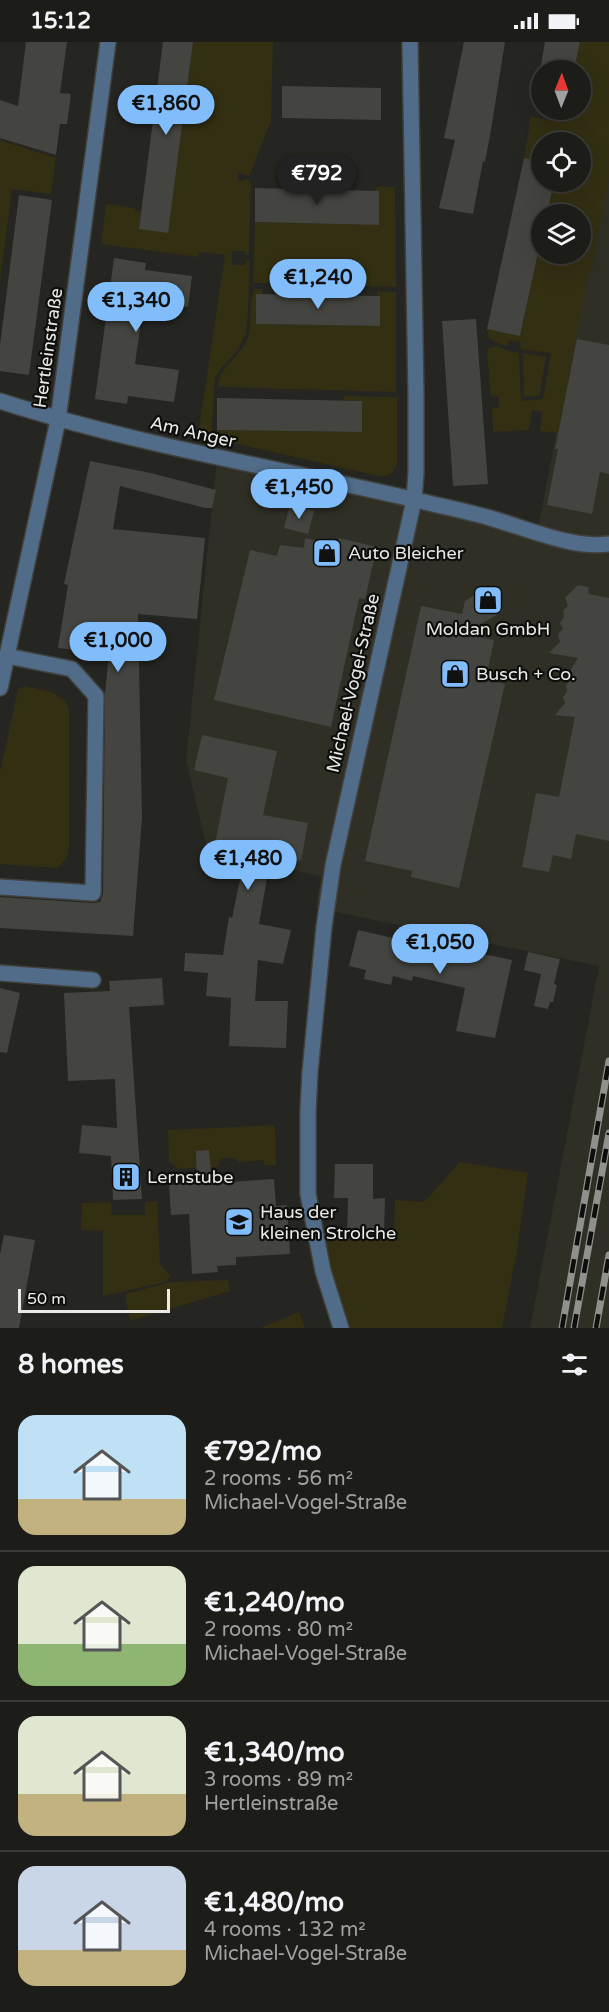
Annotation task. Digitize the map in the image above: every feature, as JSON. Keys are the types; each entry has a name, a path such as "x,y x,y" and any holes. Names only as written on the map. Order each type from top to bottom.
{"street":[{"name":"Hertleinstraße","path":"0,688 58,420 108,42"},
{"name":"Michael-Vogel-Straße","path":"341,1328 323,1271 308,1194 310,1072 324,927 333,865 414,500 416,395 411,42"},
{"name":"Am Anger","path":"0,401 58,420 232,461 414,500 573,541 596,545 609,544"},
{"path":"0,886 93,892 96,696 72,669 7,656"},
{"path":"0,973 93,980"}],"shaded area":[{"path":"193,42 273,42 271,121 250,174 248,176 238,173 238,181 248,179 251,184 249,254 246,256 245,251 232,251 232,265 245,265 246,260 250,261 246,334 237,351 215,378 211,438 198,435 225,255 199,252 198,257 101,244 106,204 141,211 139,228 168,232"},
{"path":"580,42 609,42 609,177 558,433 540,431 542,412 532,410 529,430 493,432 492,408 499,407 499,396 491,397 488,348 498,346 519,353 521,401 543,399 551,353 520,349 521,342 509,340 508,347 489,339 487,329 521,335 536,264 591,264 591,204 549,204 552,192 591,192 591,132 531,132 531,160 524,158 531,117 531,120 564,123 565,120 591,120 591,60 576,60"},
{"path":"0,140 56,158 51,194 12,189 0,282"},
{"path":"609,158 609,1328 530,1328 599,966 316,908 321,876 208,853 186,760 217,459 538,529 589,264 591,264 591,252"},
{"path":"376,187 395,187 396,287 253,283 255,222 378,225 379,191 376,191"},
{"path":"255,289 262,289 262,294 256,294 257,324 380,326 380,297 377,296 377,291 396,292 396,392 219,387 221,375 247,340 251,300"},
{"path":"523,353 546,357 539,396 524,397"},
{"path":"344,396 397,397 397,464 390,474 378,476 216,439 217,430 361,432 362,401 344,400"},
{"path":"25,686 57,695 62,698 69,709 69,847 67,858 57,868 0,864 0,772 18,689"},
{"path":"275,1125 276,1165 264,1165 264,1160 239,1162 229,1158 221,1159 218,1167 179,1169 169,1162 168,1130"},
{"path":"460,1162 528,1173 517,1251 502,1328 348,1328 336,1291 324,1238 394,1238 395,1200 424,1202"},
{"path":"157,1201 160,1264 170,1276 166,1282 103,1296 103,1231 81,1230 82,1203 111,1202 112,1215 145,1215 145,1202"},
{"path":"228,1280 230,1291 130,1321 125,1294 172,1282"},
{"path":"299,1312 305,1328 260,1328"}],"building":[{"path":"26,42 67,42 60,93 71,94 67,124 60,124 56,155 0,138 0,100 18,106"},
{"path":"163,42 193,42 168,233 139,229"},
{"path":"464,42 505,42 491,130 473,214 439,208 455,140 444,138"},
{"path":"545,42 580,42 576,60 542,60"},
{"path":"282,86 381,88 381,120 282,118"},
{"path":"524,158 531,160 531,192 552,192 549,204 531,204 531,264 536,264 520,336 487,329"},
{"path":"255,188 379,191 379,225 255,222"},
{"path":"19,195 52,200 29,375 0,371 0,345"},
{"path":"114,258 146,263 145,270 192,276 188,307 144,301 135,364 179,370 174,402 128,396 127,404 95,399"},
{"path":"256,294 380,296 380,326 256,324"},
{"path":"476,319 488,484 453,486 442,321"},
{"path":"577,339 609,345 609,474 600,472 592,514 547,505 558,449 555,449"},
{"path":"217,398 362,401 362,432 217,430"},
{"path":"90,461 151,473 216,490 212,508 205,508 120,486 113,529 205,538 197,619 138,614 142,818 133,936 0,928 0,897 92,903 100,902 103,894 105,693 109,654 58,648 68,585 64,584"},
{"path":"290,505 314,511 308,534 284,528"},
{"path":"305,538 337,546 339,538 377,547 365,599 359,598 331,727 214,700 250,550 277,556 280,545 304,548"},
{"path":"578,585 588,587 589,594 609,598 609,841 576,834 571,859 553,855 549,872 522,867 536,793 559,797 575,717 555,715 565,703 563,697 570,680 568,674 578,658 549,653 560,642 558,634 563,629 560,623 564,617 563,611 568,606 565,598"},
{"path":"487,587 503,611 464,634 494,640 486,679 505,684 459,888 411,877 412,871 365,861 421,606 462,614 465,601"},
{"path":"202,735 277,751 263,815 308,823 301,861 271,855 259,924 291,930 283,964 258,960 255,1001 288,1001 286,1048 229,1046 231,998 206,996 208,973 184,971 185,953 223,955 229,917 232,918 246,850 215,844 228,778 194,770"},
{"path":"358,930 463,954 464,950 512,960 495,1038 456,1031 465,988 413,976 412,981 393,976 391,985 364,979 366,970 349,966"},
{"path":"528,952 560,959 554,984 557,985 553,1002 550,1002 548,1009 534,1006 541,974 524,970"},
{"path":"162,978 164,1005 129,1007 142,1199 113,1200 111,1156 79,1153 82,1125 117,1128 115,1079 68,1081 64,993 110,991 109,981"},
{"path":"0,988 20,993 7,1053 0,1052"},
{"name":"Haus der kleinen Strolche","path":"209,1150 212,1183 274,1179 276,1206 287,1205 290,1254 236,1257 236,1265 217,1266 218,1272 192,1274 189,1214 171,1215 169,1185 197,1183 196,1151"},
{"path":"335,1164 373,1164 373,1199 385,1198 384,1234 347,1234 348,1198 334,1198"},
{"path":"4,1235 35,1240 19,1328 0,1328 0,1254"}],"railway":[{"path":"562,1328 609,1061"},
{"path":"574,1328 609,1133"},
{"path":"596,1328 609,1255"}],"place":[{"name":"Auto Bleicher","path":"327,553"},
{"name":"Moldan GmbH","path":"488,600"},
{"name":"Busch + Co.","path":"455,674"},
{"name":"Lernstube","path":"126,1177"},
{"name":"Haus der kleinen Strolche","path":"239,1222"}]}
